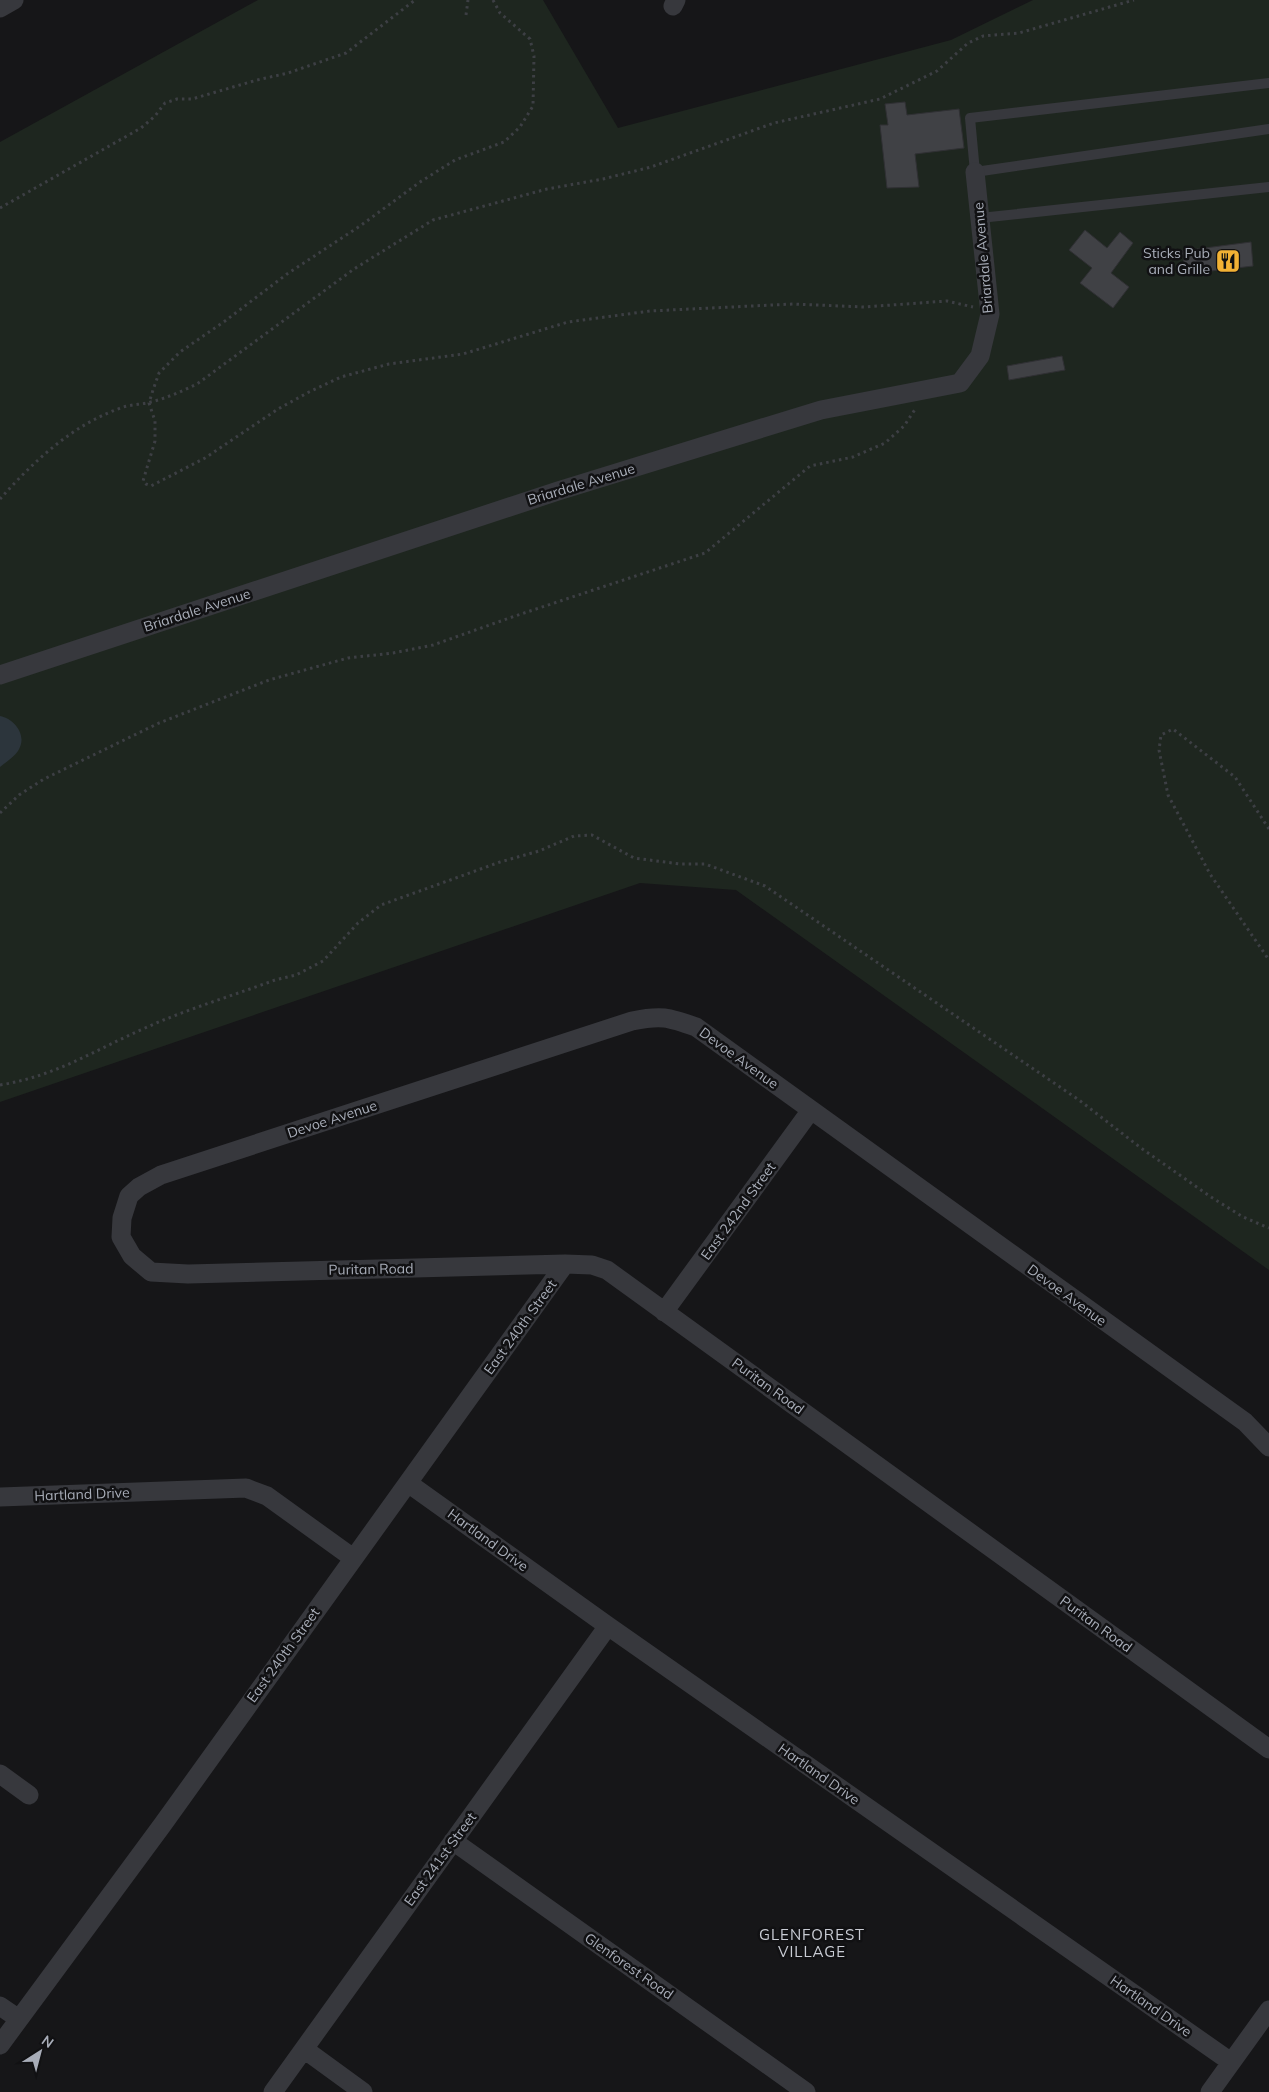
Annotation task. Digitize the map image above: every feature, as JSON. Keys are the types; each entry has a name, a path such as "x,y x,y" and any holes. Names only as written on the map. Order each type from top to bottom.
{"street":[{"path":"0,8 14,0"},
{"name":"Briardale Avenue","path":"0,676 558,491 821,410 960,383 980,356 990,314 976,172"},
{"name":"Devoe Avenue","path":"188,1274 151,1272 132,1256 122,1237 122,1218 129,1196 139,1187 161,1175 632,1021 655,1016 674,1019 696,1027 1245,1422 1269,1447"},
{"name":"East 242nd Street","path":"664,1312 811,1110"},
{"name":"Puritan Road","path":"188,1274 565,1264 592,1265 607,1270 1269,1749"},
{"name":"East 240th Street","path":"0,2045 163,1824 565,1264"},
{"name":"Hartland Drive","path":"408,1484 1231,2062"},
{"name":"Hartland Drive","path":"0,1497 246,1488 267,1496 353,1558"},
{"name":"East 241st Street","path":"273,2092 608,1626"},
{"path":"0,1774 29,1794"},
{"name":"Glenforest Road","path":"453,1840 806,2092"},
{"path":"0,2006 19,2019"},
{"path":"1210,2092 1269,2010"},
{"path":"304,2049 363,2092"}],"lane":[{"path":"1269,83 970,118 976,172 1269,129"},
{"path":"980,218 1269,187"}],"path":[{"path":"0,208 141,128 165,103 177,99 192,99 288,73 346,53 415,0"},
{"path":"466,15 468,0"},
{"path":"494,0 500,13 530,39 534,56 533,106 520,128 504,142 455,160 420,182 360,226 287,274 180,352 159,372 150,403 155,421 155,441 143,481 146,484 151,486 205,458 278,409 340,377 389,364 463,354 568,322 650,311 793,304 864,307 947,301 976,308"},
{"path":"0,499 26,471 84,425 117,409 134,403 150,403 198,384 354,269 433,220 547,189 603,179 651,167 774,123 880,99 937,71 968,43 983,36 1019,32 1134,0"},
{"path":"0,813 19,795 51,776 159,723 269,680 348,658 393,653 433,645 704,553 810,466 853,457 885,443 904,426 921,402"},
{"path":"1269,829 1235,777 1173,729 1161,735 1159,750 1168,795 1210,874 1269,960"},
{"path":"0,1085 41,1076 75,1063 148,1026 275,980 296,975 324,961 358,923 381,905 500,862 539,851 574,836 592,835 634,858 680,864 705,864 766,886 1079,1100 1141,1148 1211,1197 1243,1217 1269,1228"}],"shaded area":[{"path":"258,0 543,0 618,128 951,40 1033,0 1269,0 1269,1270 736,890 640,883 0,1102 0,142"},
{"path":"0,716 15,724 22,740 18,751 0,767"}],"building":[{"path":"905,102 907,115 959,109 964,148 915,154 919,187 887,188 880,125 888,125 885,104"},
{"path":"1085,230 1107,248 1120,232 1133,243 1111,273 1129,287 1113,308 1080,283 1092,268 1069,250"},
{"path":"1251,242 1253,266 1186,274 1182,251"},
{"path":"1062,356 1065,370 1009,380 1007,366"}],"place":[{"name":"Sticks Pub and Grille","path":"1228,261"}],"district":[{"name":"GLENFOREST VILLAGE","path":"812,1944"}]}
